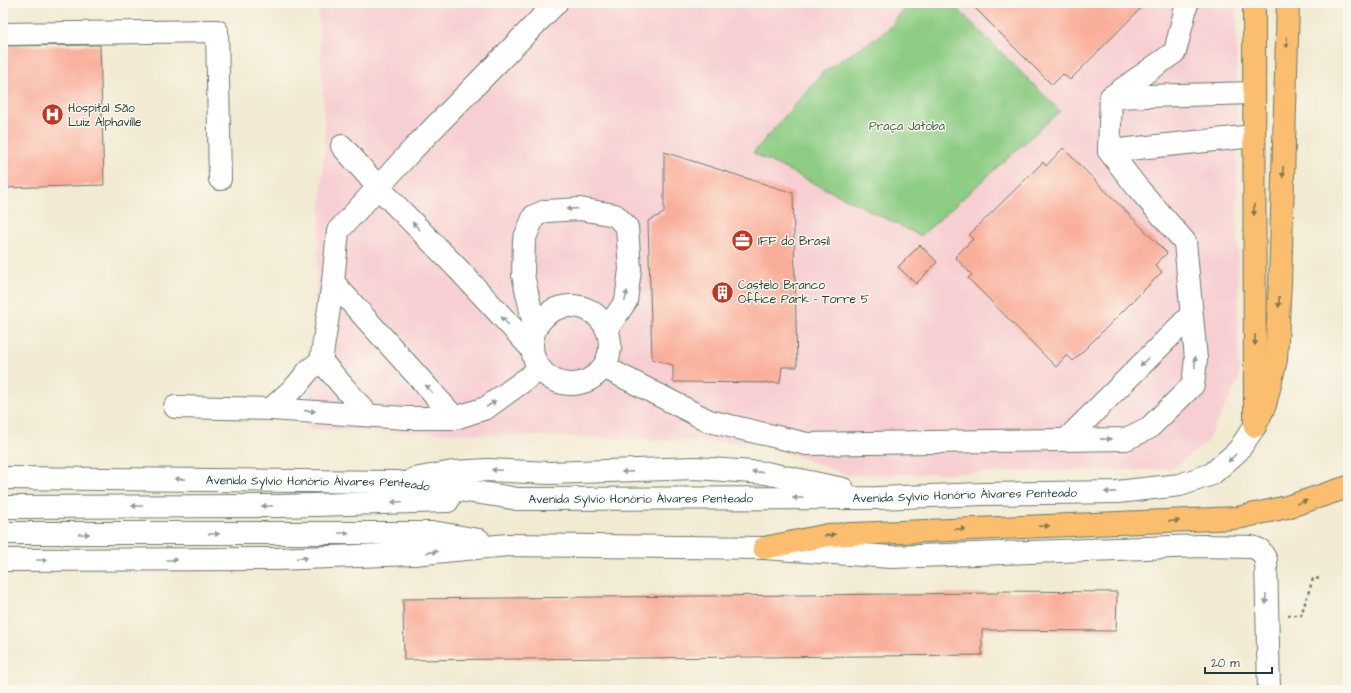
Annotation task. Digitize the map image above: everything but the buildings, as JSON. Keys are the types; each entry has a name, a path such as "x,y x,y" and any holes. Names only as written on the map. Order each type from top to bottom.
{"main road":[{"path":"1254,3 1255,426"},
{"path":"1255,426 1265,405 1276,360 1280,283 1288,3"},
{"path":"764,548 828,535 1237,518 1287,507 1348,487"}],"street":[{"path":"271,409 297,385 309,370 321,361 333,282 338,231 448,112 556,3"},
{"path":"1111,97 1175,52 1187,3"},
{"path":"3,34 217,31 220,179"},
{"path":"1111,97 1254,93"},
{"path":"604,368 709,421 807,444 1126,438 1149,428 1193,385 1196,359 1185,242 1136,186 1109,151 1111,97"},
{"path":"1109,151 1254,136"},
{"path":"342,146 378,187 459,270 533,339"},
{"path":"533,339 542,319 552,310 564,306 577,306 589,310 599,318 606,329 610,342 609,355 604,368 594,377 583,383 570,385 558,383 546,376 534,360 533,339 523,275 524,240 534,216 546,211 580,209 615,215 627,227 630,269 626,301 606,329"},
{"path":"333,282 455,418"},
{"path":"1067,439 1192,315"},
{"path":"321,361 368,415"},
{"path":"175,407 271,409 406,418 455,418 486,408 540,369"},
{"name":"Avenida Sylvio Honório Álvares Penteado","path":"3,478 398,482 434,488 498,495 517,499 877,498 983,494 1117,492 1180,485 1212,474 1238,451 1255,426"},
{"path":"398,482 453,472 488,470 549,473 696,468 766,473 877,498"},
{"path":"3,507 279,506 517,499"},
{"path":"3,533 438,533 508,545"},
{"path":"3,560 275,560 413,554 508,545 764,548 891,557 1201,546 1252,547 1260,550 1266,560 1266,615 1269,690"}],"path":[{"path":"1266,615 1301,615 1313,579 1322,578"}],"shaded area":[{"path":"318,3 1236,3 1239,379 1207,442 1172,469 848,475 760,443 308,429 325,134"}],"green space":[{"name":"Praça Jatobá","path":"908,3 952,3 1060,111 921,236 753,153 823,72 889,29"}],"place":[{"name":"Hospital São Luiz Alphaville","path":"52,115"},
{"name":"IFF do Brasil","path":"742,241"},
{"name":"Castelo Branco Office Park - Torre 5","path":"723,292"}]}
